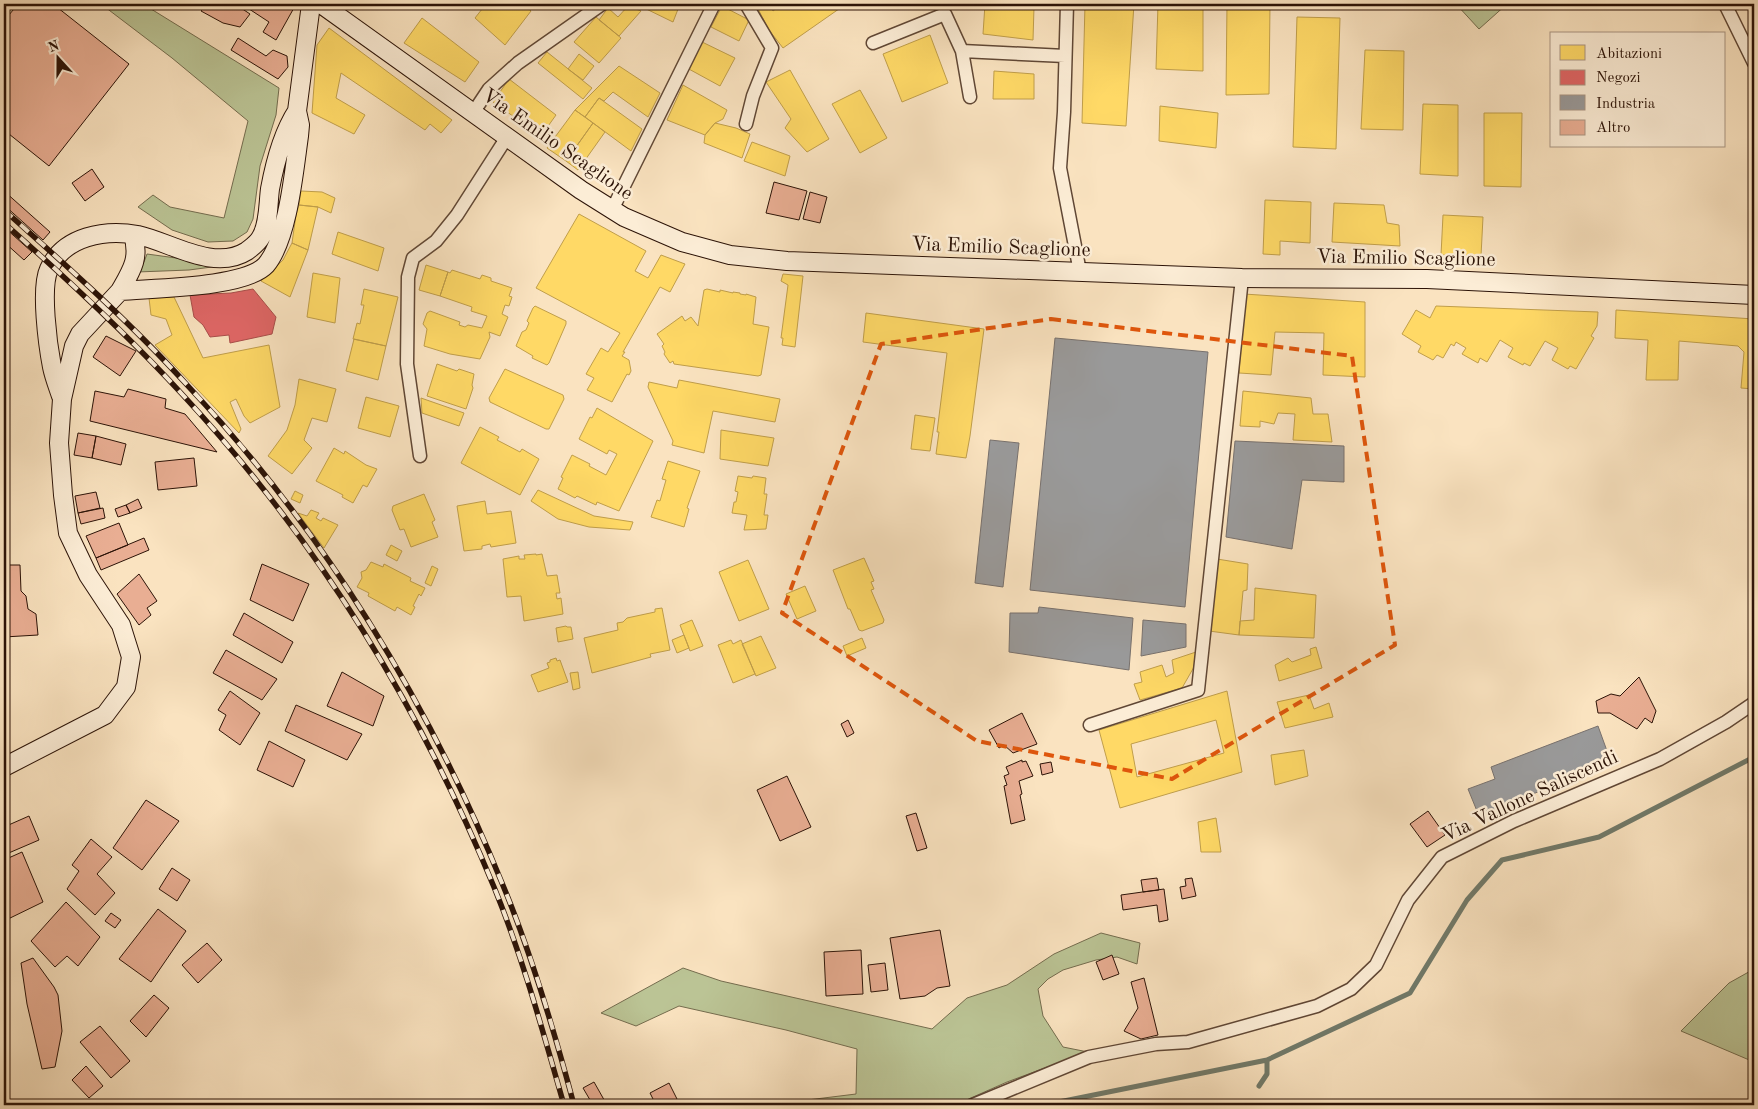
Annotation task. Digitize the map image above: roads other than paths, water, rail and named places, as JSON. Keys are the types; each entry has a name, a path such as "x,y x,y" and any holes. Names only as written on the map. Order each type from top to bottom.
{"main road":[{"path":"120,290 237,280 264,267 276,249 284,226 299,136 298,111 311,4"},
{"name":"Via Emilio Scaglione","path":"321,4 581,190 612,210 682,242 730,255 787,261 1242,278 1422,278 1754,295"},
{"path":"62,399 52,367 45,287 48,270 68,245 80,239 107,234 133,234 198,256 221,258 235,256 246,251 261,237 278,155 289,124 298,111"},
{"path":"4,766 105,715 126,687 131,657 121,625 88,575 68,534 63,495 60,443 62,399 74,346 80,334 120,290 129,276 137,247 133,234"}],"street":[{"path":"473,113 489,89 518,63 602,4"},
{"path":"612,210 714,4"},
{"path":"746,4 772,48 752,96 746,124"},
{"path":"1067,4 1064,112 1060,168 1080,272"},
{"path":"1725,4 1754,63"},
{"path":"873,43 945,14 962,51 970,97"},
{"path":"962,51 1065,56"},
{"path":"420,456 407,364 408,277 413,258 436,241 457,215 507,137"},
{"path":"1090,725 1198,690 1242,278"},
{"name":"Via Vallone Saliscendi","path":"973,1105 1089,1058 1156,1044 1188,1042 1317,1006 1351,989 1376,966 1408,900 1442,858 1514,821 1660,759 1726,722 1754,703"}],"waterway":[{"path":"1044,1105 1267,1060 1410,993 1467,900 1502,860 1599,837 1754,757"},
{"path":"1259,1086 1267,1074 1267,1060"}],"railway":[{"path":"4,210 121,317 188,386 237,441 284,499 368,620 406,684 441,749 473,815 502,883 542,993 574,1105"},
{"path":"4,223 117,327 181,393 230,448 276,505 360,626 432,753 465,819 494,887 523,968 564,1105"}]}
